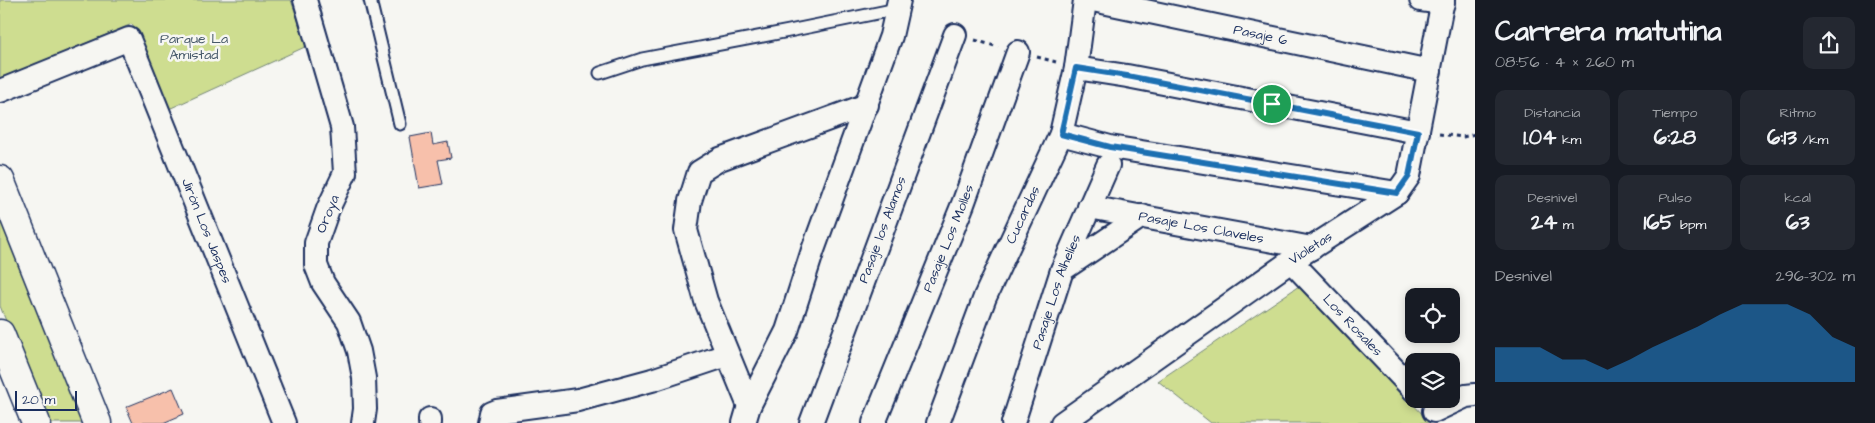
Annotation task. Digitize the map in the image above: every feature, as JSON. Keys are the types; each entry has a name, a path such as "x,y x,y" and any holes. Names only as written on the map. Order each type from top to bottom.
{"main road":[{"path":"0,180 97,423"},
{"path":"0,334 36,423"}],"street":[{"name":"Oroya","path":"305,0 342,128 345,173 328,209 316,243 316,265 323,282 348,322 359,351 364,378 365,410 363,423"},
{"name":"Cucardas","path":"938,423 985,297 1061,134 1076,68 1085,0"},
{"name":"Pasaje 6","path":"1093,0 1430,70"},
{"name":"Violetas","path":"1072,421 1291,261 1397,193 1409,176 1418,132 1430,70 1436,1"},
{"path":"746,414 787,331 813,250 891,36 898,4"},
{"name":"Pasaje los Alamos","path":"811,423 955,35"},
{"name":"Jirón Los Jaspes","path":"0,91 129,38 284,423"},
{"name":"Pasaje Los Molles","path":"874,423 963,204 1018,52"},
{"path":"1076,68 1127,76 1418,132"},
{"path":"746,414 727,355 706,301 686,230 690,201 699,172 720,159 867,105"},
{"path":"1061,134 1110,147 1397,193"},
{"name":"Pasaje Los Alhelíes","path":"1013,423 1062,270 1108,165"},
{"name":"Pasaje Los Claveles","path":"1089,207 1312,248"},
{"path":"1062,270 1142,216"},
{"name":"Los Rosales","path":"1291,261 1405,381"},
{"path":"490,423 492,414 497,410 578,400 652,380 727,355"},
{"path":"1434,411 1466,396 1475,395"}],"lane":[{"path":"370,0 400,124"},
{"path":"600,73 642,58 789,31 898,4"}],"path":[{"path":"1418,132 1462,137 1475,134"}],"green space":[{"name":"Parque La Amistad","path":"0,0 291,0 307,46 169,109 132,24 0,79"},
{"path":"0,204 88,423 47,423 0,306"},
{"path":"1299,286 1405,396 1405,408 1417,408 1431,423 1211,423 1158,381"}],"building":[{"path":"431,133 433,145 448,142 451,158 438,160 443,184 419,188 410,137"},
{"path":"173,388 184,414 163,423 133,423 126,407"}],"route":[{"path":"1076,68 1272,104 1418,132 1409,176 1397,193 1110,147 1061,134 1076,68"}]}
